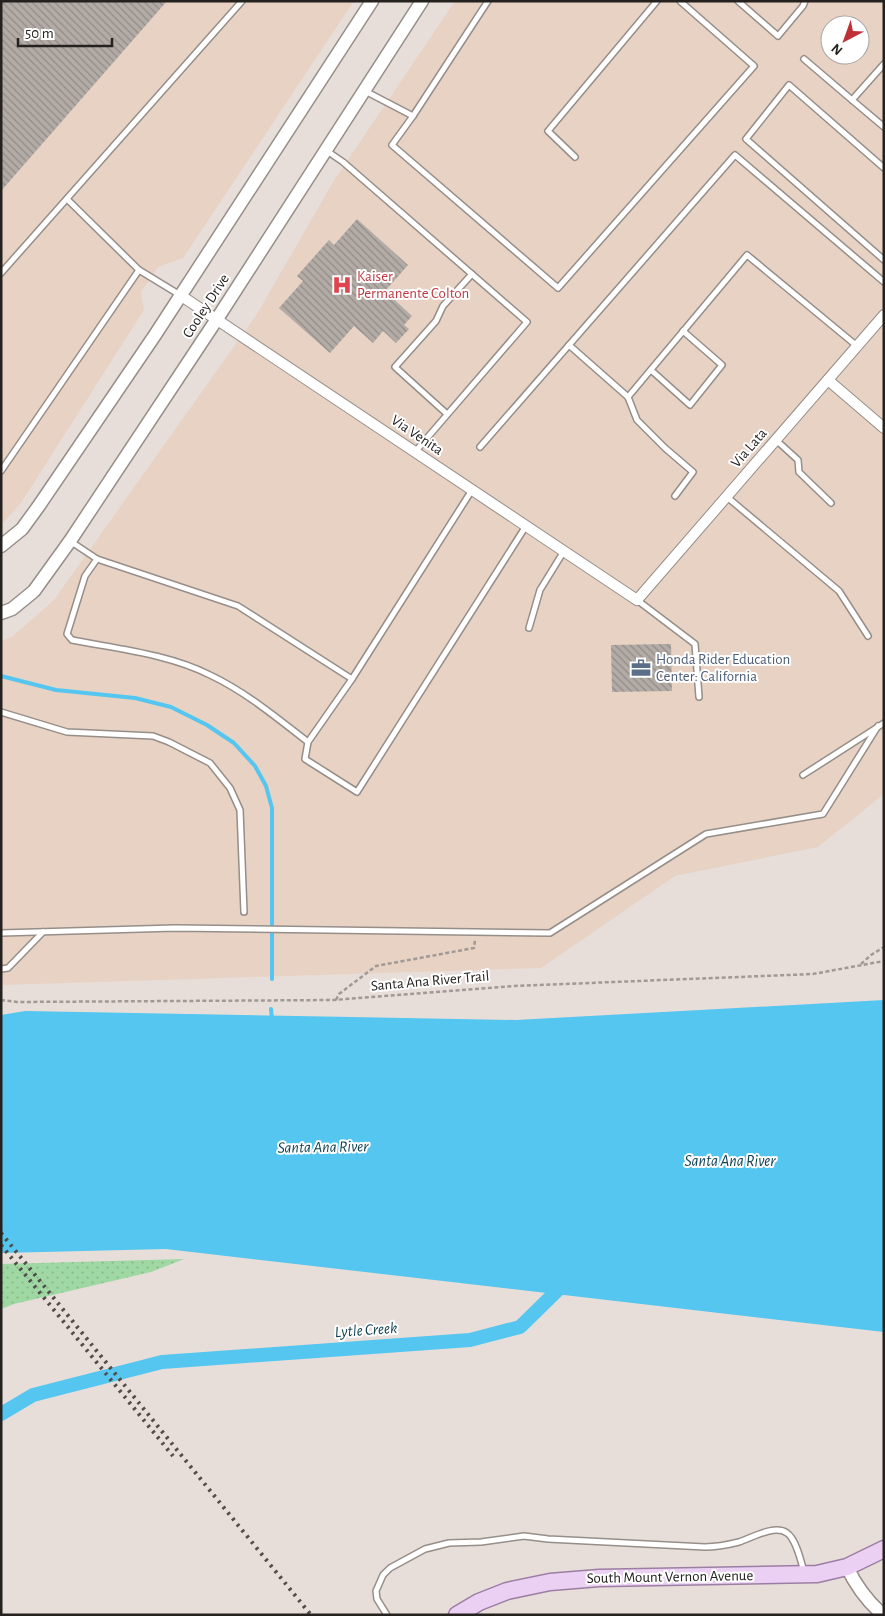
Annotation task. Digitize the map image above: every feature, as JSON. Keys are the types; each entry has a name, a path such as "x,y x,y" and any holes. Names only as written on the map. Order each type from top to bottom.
{"main road":[{"name":"South Mount Vernon Avenue","path":"457,1615 479,1602 507,1591 550,1582 599,1578 817,1574 847,1567 884,1548"}],"street":[{"name":"Cooley Drive","path":"1,546 22,529 33,514 155,335 372,1"},
{"name":"Cooley Drive","path":"1,613 12,609 34,591 70,541 217,319 422,1"},
{"name":"Via Venita","path":"180,295 637,600"},
{"name":"Via Lata","path":"637,600 884,315"},
{"path":"828,380 884,428"},
{"path":"847,1567 864,1596 883,1615"}],"lane":[{"path":"1,272 242,1"},
{"path":"488,1 392,145 558,288 754,66 680,1"},
{"path":"575,157 548,131 657,1"},
{"path":"738,1 778,36 805,1"},
{"path":"804,59 884,127"},
{"path":"852,100 884,64"},
{"path":"884,168 789,85 746,139 884,260"},
{"path":"364,90 413,116"},
{"path":"326,150 343,162 527,322 415,452"},
{"path":"480,447 735,155 884,282"},
{"path":"67,198 139,270 180,295"},
{"path":"628,397 747,255 857,346"},
{"path":"1,471 139,270"},
{"path":"447,414 395,368 436,321 442,306 472,274"},
{"path":"651,370 690,405 722,365 683,331"},
{"path":"569,345 628,397 637,420 693,472 675,496"},
{"path":"775,440 798,460 799,472 831,503"},
{"path":"472,490 352,679 308,742 305,759 357,792 526,526"},
{"path":"726,496 839,591 868,636"},
{"path":"70,541 98,559 238,606 352,679"},
{"path":"529,628 540,590 564,551"},
{"path":"98,559 85,576 82,584 67,634 72,640 168,659 210,674 253,700 308,742"},
{"path":"637,600 695,644 699,697"},
{"path":"1,712 68,732 153,736 169,742 210,764 230,788 240,810 244,912"},
{"path":"803,775 884,722"},
{"path":"1,933 174,928 550,933 706,834 823,814 878,726"},
{"path":"1,969 8,968 43,932"},
{"path":"387,1615 377,1599 376,1591 383,1575 390,1568 425,1549 449,1542 481,1542 524,1536 548,1539 712,1547 742,1541 759,1534 779,1530 787,1533 793,1542 805,1574"}],"path":[{"path":"336,1000 339,994 376,966 474,948 475,934"},
{"name":"Santa Ana River Trail","path":"860,965 872,954 884,947"},
{"name":"Santa Ana River Trail","path":"1,1000 17,1002 336,1000 514,986 813,974 884,961"}],"shaded area":[{"path":"1,1 354,1 183,258 158,267 141,292 144,310 21,503 1,525"},
{"path":"455,1 884,1 884,794 818,847 675,876 541,968 1,985 1,641 12,637 54,600 257,314 333,182"}],"green space":[{"path":"184,1259 151,1272 14,1304 1,1309 1,1264"}],"water":[{"name":"Santa Ana River","path":"884,1000 884,1332 166,1249 1,1253 1,1015 25,1011 516,1020"}],"building":[{"path":"1,1 167,1 1,191"},
{"name":"Kaiser Permanente Colton","path":"357,219 408,265 385,291 412,316 404,325 409,329 396,343 383,331 373,343 354,326 330,353 279,308 303,281 297,276 329,240 334,245"},
{"name":"Honda Rider Education Center: California","path":"671,644 672,691 612,692 611,645"}],"waterway":[{"path":"1,676 56,690 135,698 171,707 207,725 234,743 255,766 266,786 272,808 272,979"},
{"path":"271,1009 272,1019"},
{"name":"Lytle Creek","path":"1,1414 33,1395 162,1362 470,1340 520,1327 567,1281"}],"railway":[{"path":"1,1233 311,1615"},
{"path":"1,1245 173,1456"}],"place":[{"name":"Kaiser Permanente Colton","path":"342,285"},
{"name":"Honda Rider Education Center: California","path":"641,668"}]}
